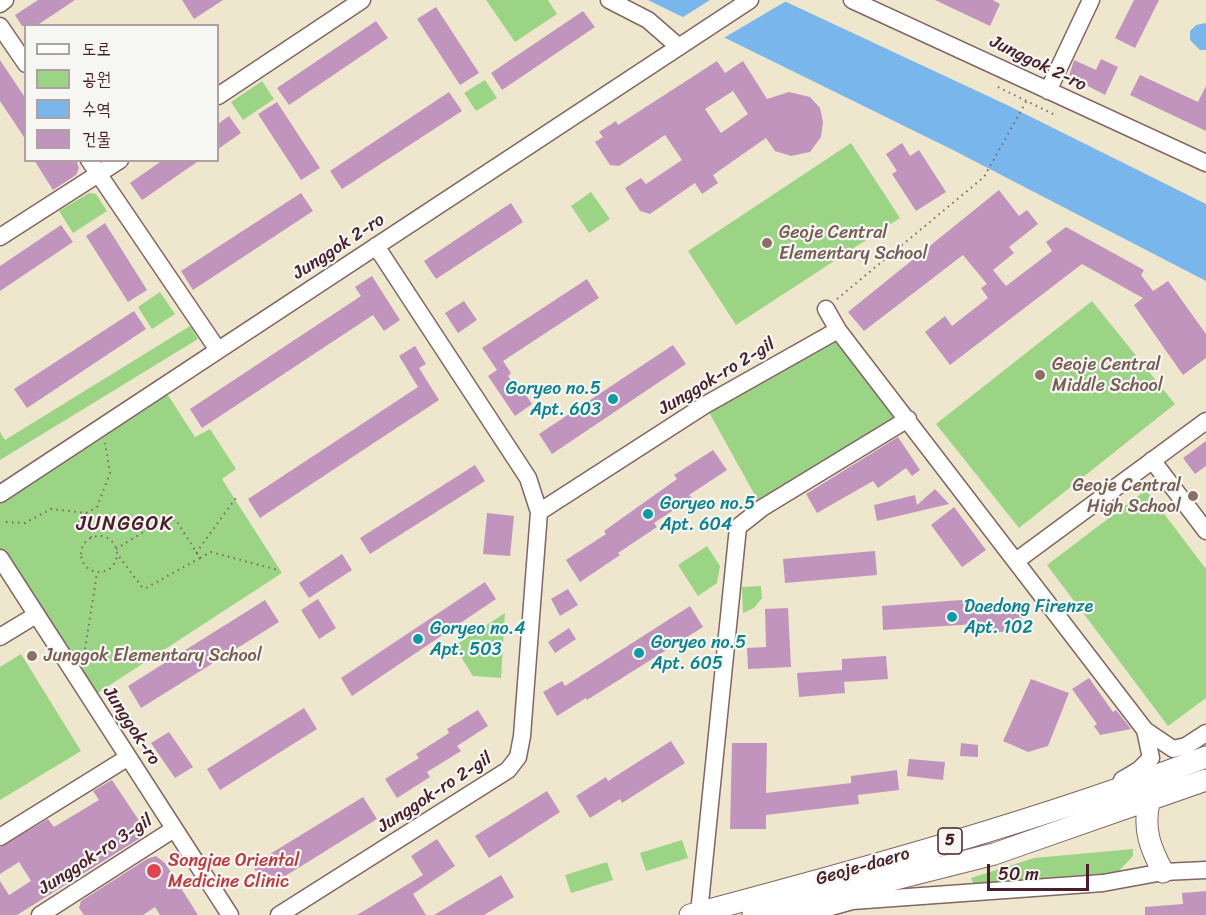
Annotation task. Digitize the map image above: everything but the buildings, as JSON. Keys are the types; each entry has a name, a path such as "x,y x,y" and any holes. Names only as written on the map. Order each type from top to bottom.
{"main road":[{"name":"Geoje-daero","path":"694,914 838,876 1128,787 1206,757"},
{"name":"Geoje-daero","path":"753,915 851,895 994,854 1149,802 1206,780"},
{"path":"1149,802 1146,830 1148,842 1163,872"}],"street":[{"path":"0,4 5,0"},
{"path":"219,95 362,0"},
{"path":"609,0 648,20 679,47"},
{"name":"Junggok 2-ro","path":"0,494 750,0"},
{"name":"Junggok 2-ro","path":"852,0 948,42 1206,164"},
{"path":"1048,91 1091,0"},
{"path":"0,26 24,61"},
{"path":"0,237 94,168 114,162"},
{"path":"94,168 218,350"},
{"path":"376,246 528,478 539,512"},
{"path":"826,309 838,330 1145,730 1169,748 1186,746"},
{"name":"Junggok-ro 2-gil","path":"279,915 508,770 518,757 522,736 539,512 705,405 838,330"},
{"path":"694,914 738,527 762,508 908,419"},
{"path":"1016,561 1206,421"},
{"path":"1152,460 1206,531"},
{"name":"Junggok-ro","path":"0,558 230,915"},
{"path":"0,637 36,615"},
{"path":"1127,779 1151,758 1145,730"},
{"path":"1072,804 1092,790 1127,779 1161,763 1206,733"},
{"path":"0,837 128,758"},
{"name":"Junggok-ro 3-gil","path":"40,915 65,908 174,829"},
{"path":"803,915 851,895 1103,884 1163,872 1206,870"}],"path":[{"path":"998,87 1055,115"},
{"path":"826,309 984,177 1027,100"},
{"path":"6,522 25,523 51,509 86,513 97,507 110,473 105,441"},
{"path":"196,553 238,495"},
{"path":"86,513 91,538"},
{"path":"117,549 168,518 176,520 200,558"},
{"path":"97,573 87,568 81,558 83,547 91,538 97,536 109,539 142,587 146,588 211,552 278,570"},
{"path":"97,573 113,566 118,555"},
{"path":"85,649 97,573"}],"green space":[{"path":"486,0 548,0 557,14 515,42"},
{"path":"485,80 497,98 476,111 464,93"},
{"path":"262,81 274,99 243,120 231,102"},
{"path":"851,143 900,218 736,325 688,251"},
{"path":"591,192 610,219 589,233 571,206"},
{"path":"89,193 96,194 107,211 73,233 59,211"},
{"path":"160,292 175,314 152,329 138,307"},
{"path":"1092,301 1175,404 1019,528 936,424"},
{"path":"190,326 198,339 0,460 0,432 5,440"},
{"path":"838,330 908,419 762,508 705,405"},
{"path":"162,386 195,437 210,429 236,469 222,479 282,573 90,698 0,558 0,494"},
{"path":"1146,490 1206,569 1206,698 1168,726 1047,565"},
{"path":"707,546 720,566 717,583 698,596 678,565"},
{"path":"761,586 762,598 754,608 743,613 742,587"},
{"path":"505,613 501,678 473,676 454,646"},
{"path":"21,654 81,751 0,800 0,667"},
{"path":"682,840 688,858 646,871 640,853"},
{"path":"1133,849 1133,856 1116,874 974,885 971,878 1034,858"},
{"path":"607,862 613,880 571,893 565,875"}],"water":[{"path":"648,0 782,0 1007,105 1206,204 1206,281 953,150"},
{"path":"1206,23 1206,50 1200,50 1190,40 1190,31 1196,25"}],"pier":[{"path":"710,0 788,0 722,39 680,19"}],"place":[{"name":"Geoje Central Elementary School","path":"767,243"},
{"name":"Geoje Central Middle School","path":"1040,375"},
{"name":"Goryeo no.5 Apt. 603","path":"613,399"},
{"name":"Geoje Central High School","path":"1193,496"},
{"name":"Goryeo no.5 Apt. 604","path":"648,514"},
{"name":"Daedong Firenze Apt. 102","path":"952,617"},
{"name":"Goryeo no.4 Apt. 503","path":"418,639"},
{"name":"Goryeo no.5 Apt. 605","path":"639,653"},
{"name":"Junggok Elementary School","path":"32,656"},
{"name":"Songjae Oriental Medicine Clinic","path":"154,871"}],"district":[{"name":"JUNGGOK","path":"125,525"}]}
